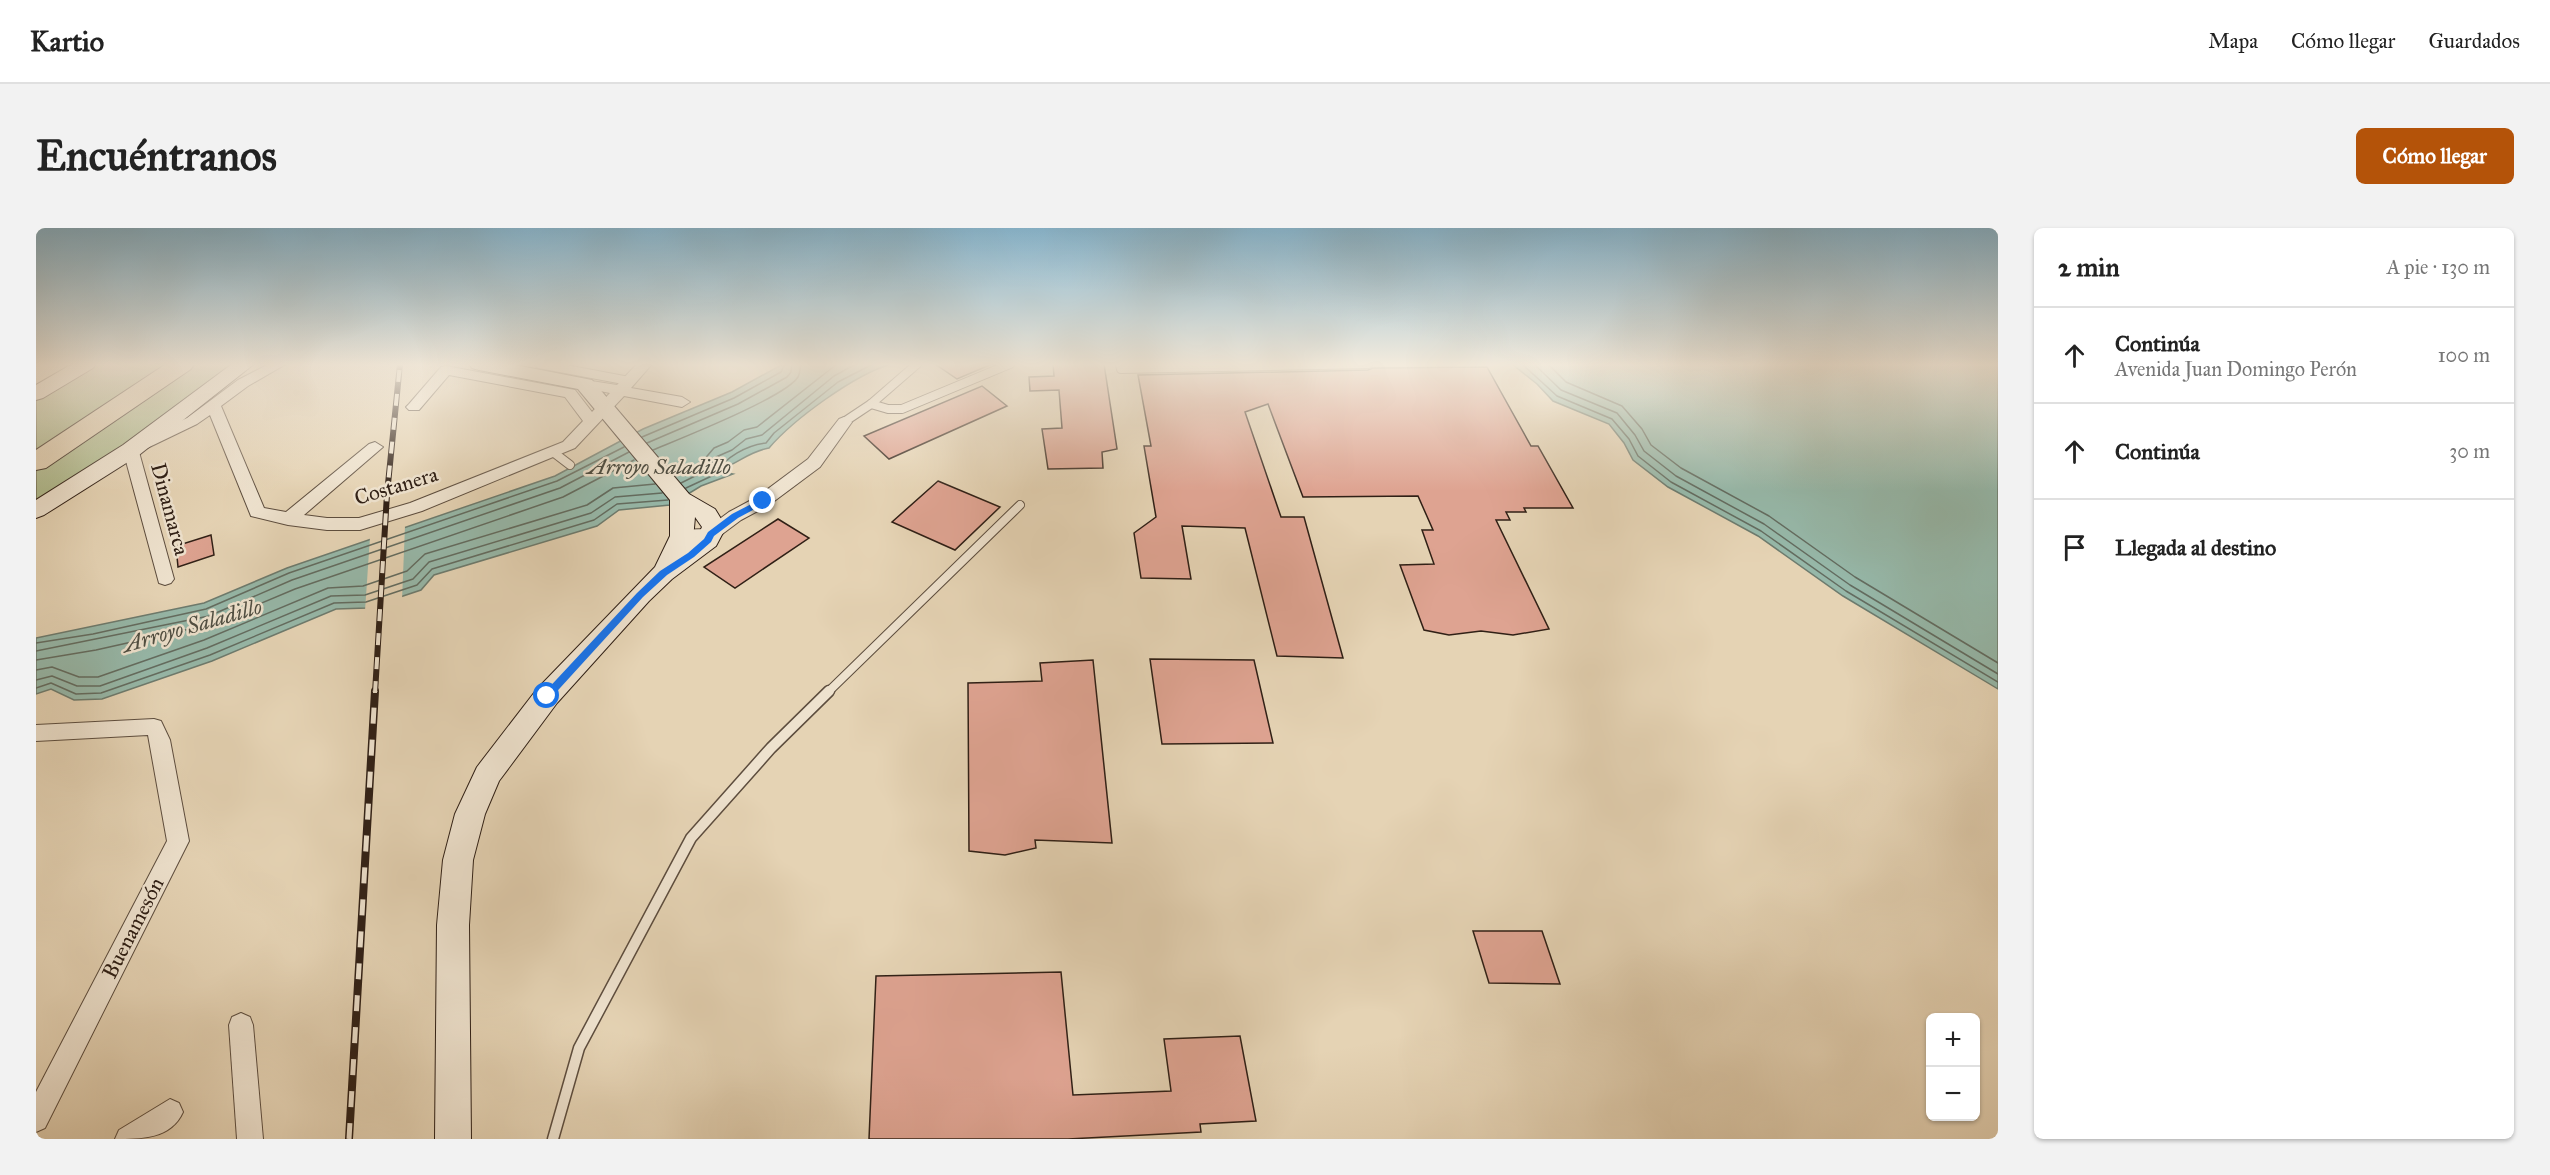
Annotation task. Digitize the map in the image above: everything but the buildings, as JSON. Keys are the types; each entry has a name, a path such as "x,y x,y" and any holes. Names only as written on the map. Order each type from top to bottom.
{"highway":[{"path":"36,443 90,407"},
{"path":"36,462 119,407"}],"street":[{"path":"36,510 131,450 188,407"},
{"path":"131,450 192,421 211,407"},
{"name":"Costanera","path":"214,407 257,512 327,524 360,524 416,507 553,452 569,445 604,418 611,407"},
{"path":"588,407 604,418 681,498 707,514 710,527 708,540 691,555 663,573"},
{"path":"598,407 604,418"},
{"path":"684,530 691,537 763,501 814,463 844,422"},
{"path":"288,519 375,447"},
{"name":"Dinamarca","path":"131,450 165,579"},
{"path":"453,1139 453,925 458,860 470,814 487,775 547,696 663,573 674,558 684,530 681,498"},
{"name":"Buenamesón","path":"36,733 154,727 160,740 178,841 36,1119"},
{"path":"241,1025 250,1139"},
{"path":"128,1139 170,1112"}],"lane":[{"path":"844,422 867,407"},
{"path":"880,407 902,409 908,407"},
{"path":"553,452 570,465"},
{"path":"553,1139 579,1048 691,838 771,748 1020,505"}],"shaded area":[{"path":"36,407 188,407 36,510"}],"water":[{"name":"Arroyo Saladillo","path":"697,407 816,407 793,424 769,448 751,454 724,468 723,472 733,474 701,486 670,505 619,510 597,526 434,575 421,590 367,608 336,609 212,661 102,699 74,700 51,689 36,694 36,638 204,603 287,568 555,476 643,429"},
{"path":"1566,407 1998,407 1998,689 1843,596 1758,536 1668,487 1633,460 1624,443 1609,424"}],"pier":[{"path":"405,526 402,600 365,611 370,537"}],"railway":[{"path":"375,693 387,494 396,407"},
{"path":"349,1139 375,691"}],"route":[{"path":"547,696 663,573 691,555 708,540 711,534 735,516 763,501"}]}
